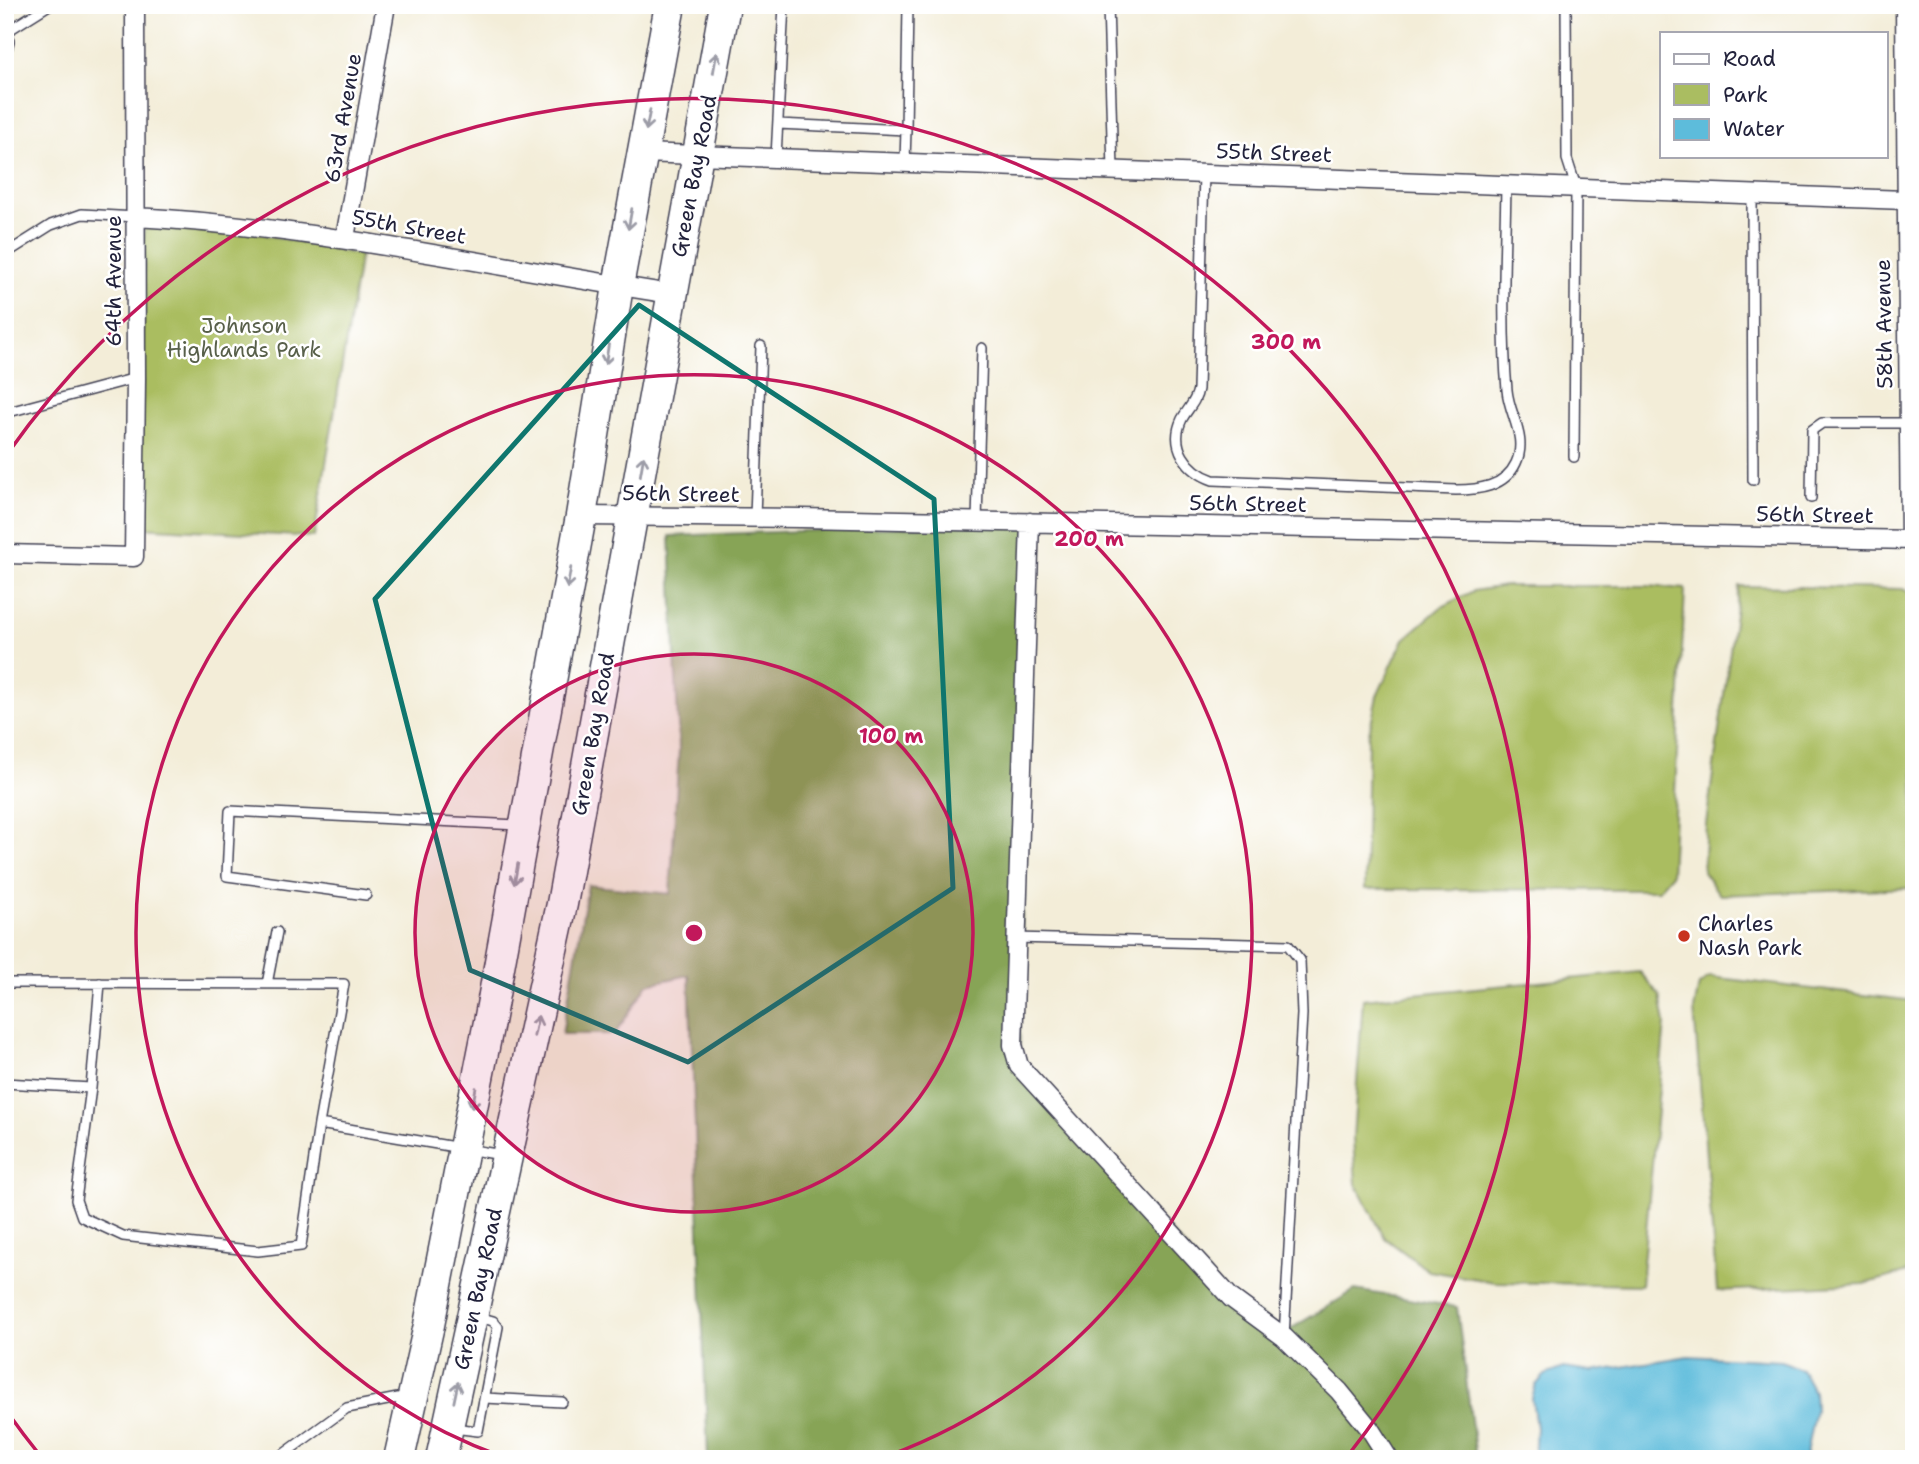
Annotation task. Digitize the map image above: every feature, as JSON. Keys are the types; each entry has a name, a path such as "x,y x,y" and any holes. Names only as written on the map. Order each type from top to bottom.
{"main road":[{"name":"Green Bay Road","path":"400,1459 464,1147 525,826 581,516 618,286 670,5"},
{"name":"Green Bay Road","path":"441,1459 562,904 725,5"}],"street":[{"name":"64th Avenue","path":"5,554 134,557 135,5"},
{"name":"63rd Avenue","path":"345,238 386,5"},
{"name":"58th Avenue","path":"1905,5 1910,107 1905,200 1912,540"},
{"name":"55th Street","path":"642,153 1905,200"},
{"name":"55th Street","path":"136,217 234,224 345,238 671,294"},
{"name":"56th Street","path":"581,516 977,521 1912,540"},
{"path":"1030,523 1013,1045 1019,1066 1231,1298 1284,1337 1339,1391 1370,1429 1389,1459"}],"lane":[{"path":"5,59 9,41 6,32 49,5"},
{"path":"776,157 784,5"},
{"path":"905,161 908,5"},
{"path":"1108,5 1113,170"},
{"path":"1566,5 1567,159 1576,187 1574,457"},
{"path":"778,124 905,130"},
{"path":"1204,173 1198,390 1182,420 1178,438 1182,456 1190,467 1213,480 1456,490 1484,487 1503,479 1513,470 1520,450 1520,438 1507,394 1506,185"},
{"path":"1752,194 1753,480"},
{"path":"5,254 51,225 82,214 136,217"},
{"path":"755,517 761,346"},
{"path":"977,521 982,348"},
{"path":"5,413 136,378"},
{"path":"1811,498 1812,430 1822,423 1908,423"},
{"path":"366,895 227,876 230,811 525,826"},
{"path":"267,984 277,932"},
{"path":"1016,938 1288,945 1300,960 1302,1014 1284,1337"},
{"path":"5,983 344,984 301,1246 258,1251 123,1236 82,1217 76,1200 91,1088 100,984"},
{"path":"5,1083 91,1088"},
{"path":"320,1124 508,1156"},
{"path":"448,1427 478,1431 498,1327 493,1321 472,1316"},
{"path":"277,1459 347,1408 414,1395"},
{"path":"485,1398 562,1402"}],"highlighted area":[{"path":"639,305 934,499 953,888 688,1062 470,970 375,599"}],"green space":[{"name":"Johnson Highlands Park","path":"144,225 238,229 360,255 314,537 139,527"},
{"path":"1030,522 1019,1066 1231,1298 1287,1331 1355,1290 1457,1307 1476,1459 708,1459 689,975 648,984 615,1034 562,1034 588,885 670,894 679,750 670,536"},
{"path":"1505,586 1648,586 1685,589 1671,875 1658,890 1365,889 1368,738 1377,696 1404,639 1440,608 1473,591"},
{"path":"1739,586 1903,589 1914,595 1914,888 1720,895 1703,872 1706,824"},
{"path":"1640,972 1660,996 1665,1023 1641,1285 1495,1282 1429,1271 1385,1238 1356,1184 1353,1138 1363,999"},
{"path":"1710,977 1914,1001 1914,1268 1864,1284 1717,1291 1694,1010 1699,985"}],"water":[{"path":"1688,1356 1782,1361 1801,1369 1814,1392 1815,1409 1805,1459 1534,1459 1536,1428 1532,1398 1536,1385 1545,1375 1563,1368 1592,1372"}],"place":[{"name":"Charles Nash Park","path":"1684,936"}]}
